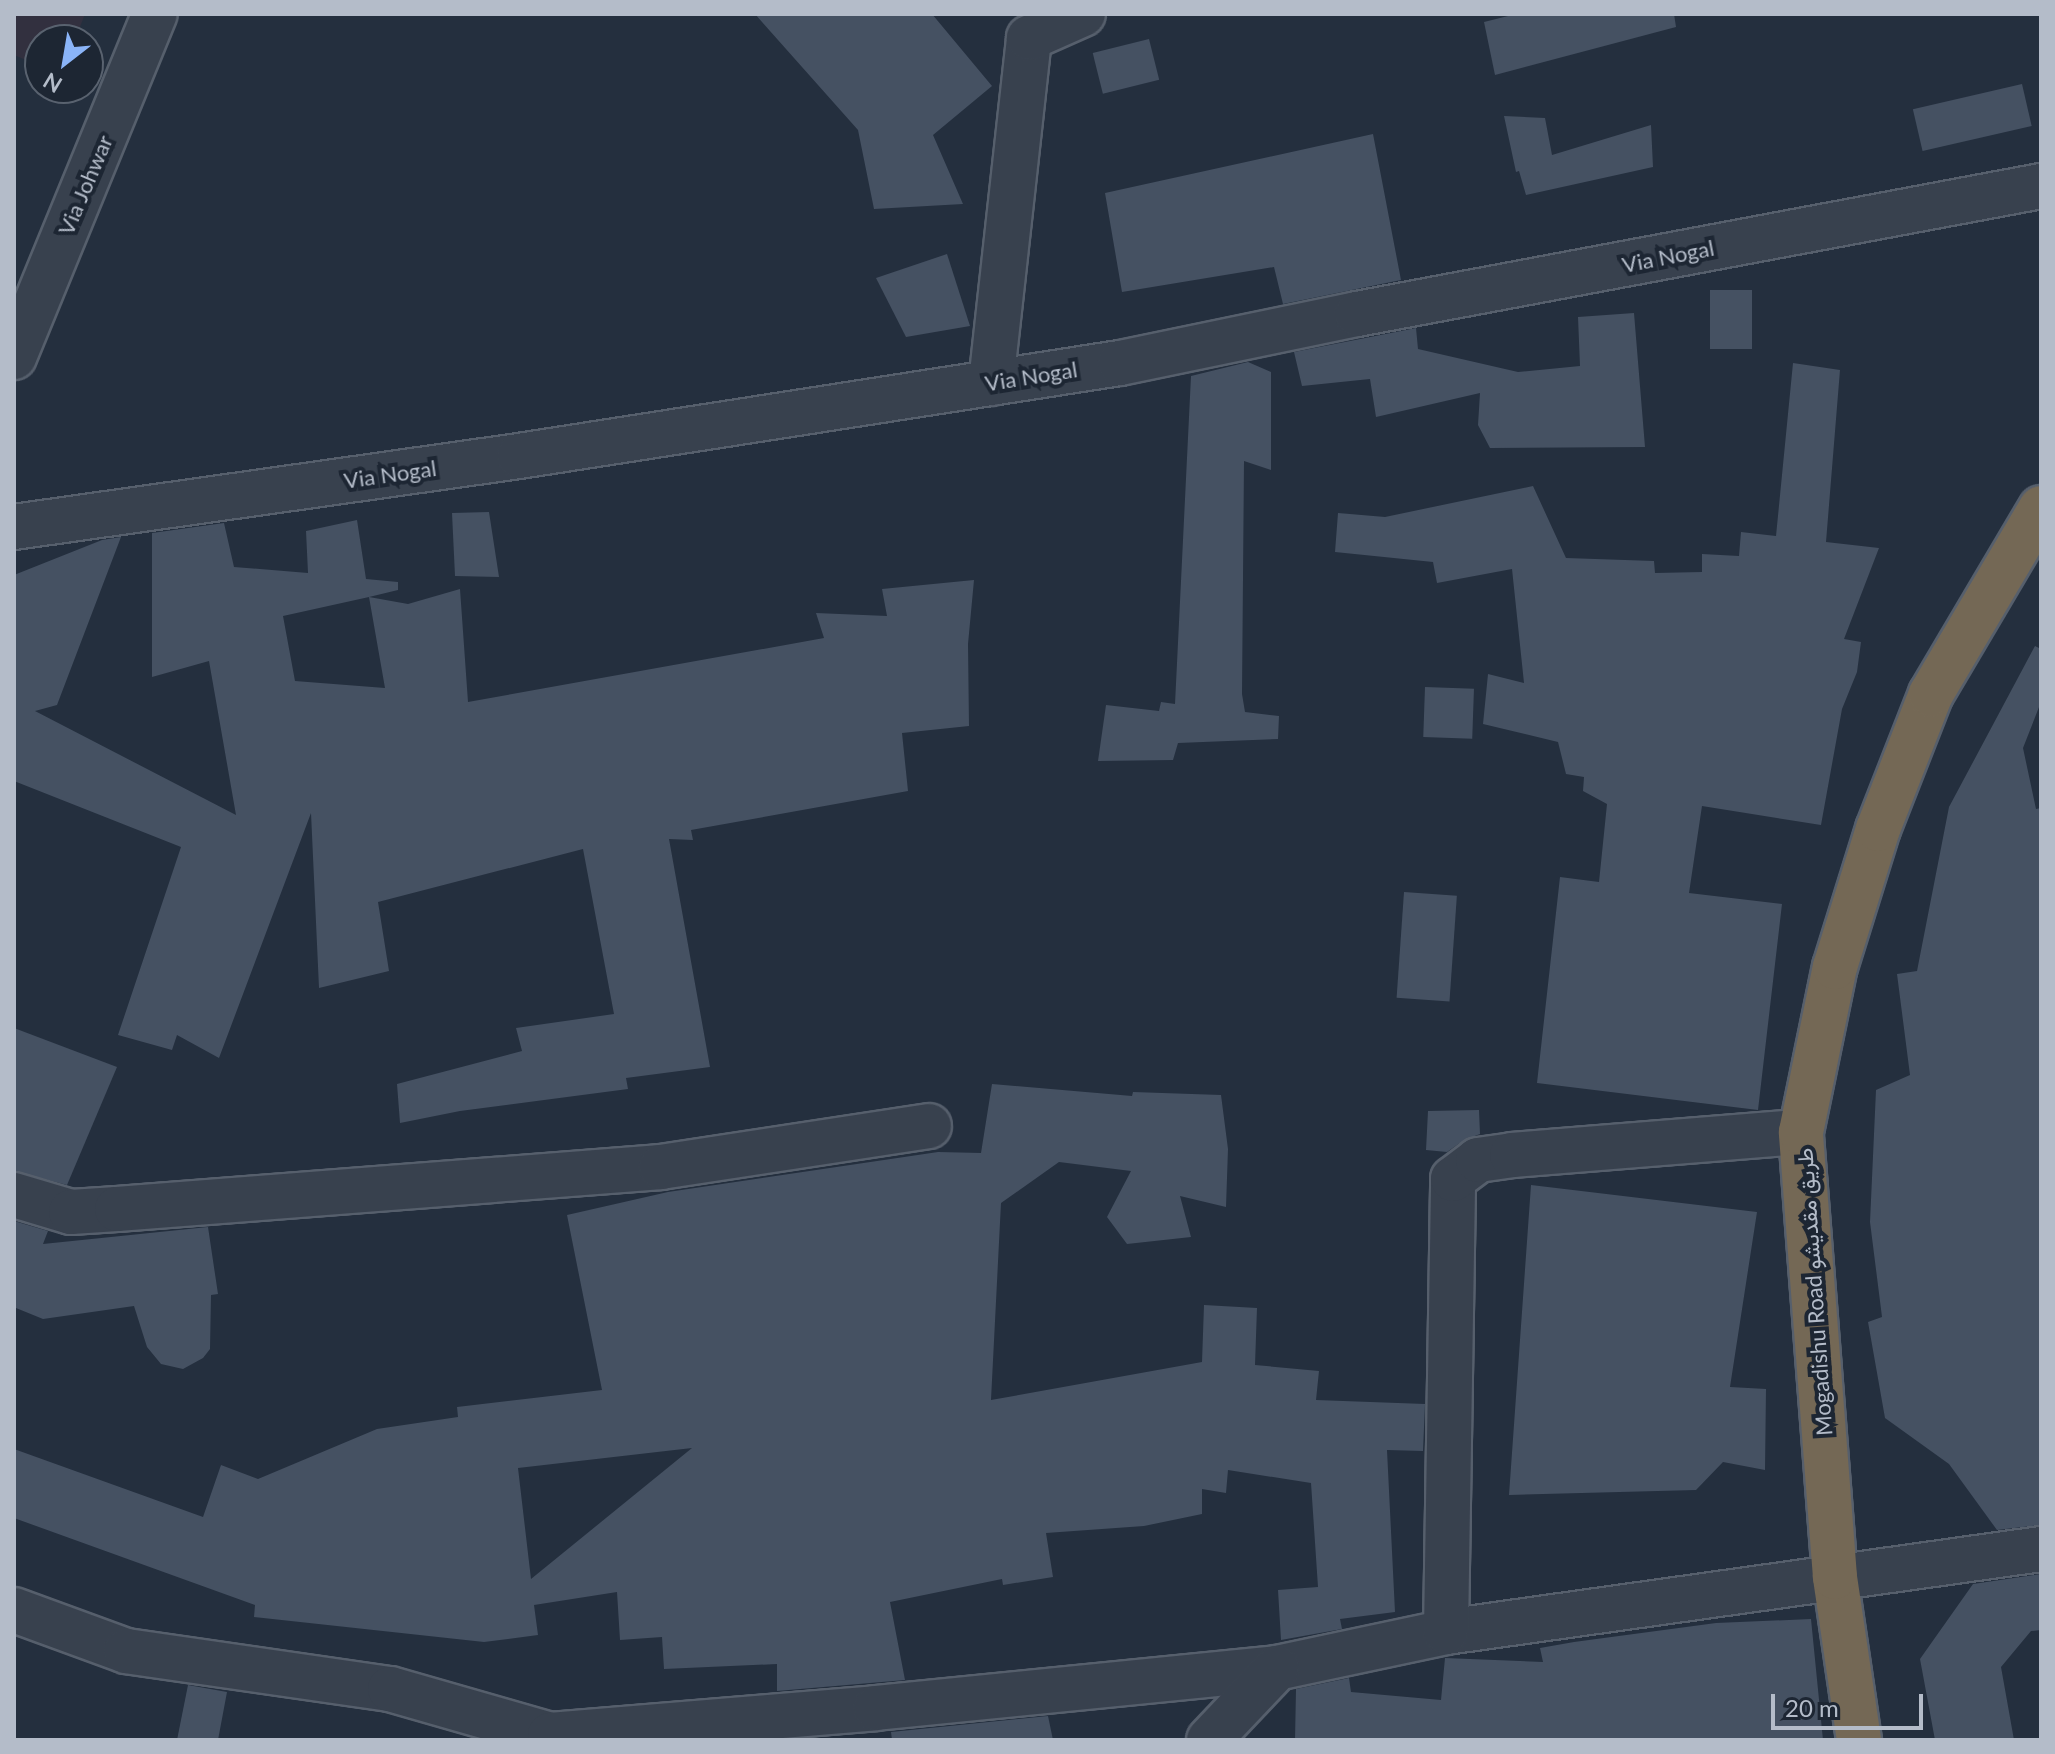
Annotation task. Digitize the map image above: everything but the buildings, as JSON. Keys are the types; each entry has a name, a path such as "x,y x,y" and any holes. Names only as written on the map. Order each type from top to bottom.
{"highway":[{"name":"Mogadishu Road طريق مقديشو","path":"1859,1740 1835,1577 1801,1132 1835,967 1878,829 1931,694 2041,508"}],"street":[{"name":"Via Johwar","path":"14,357 155,14"},
{"path":"991,383 1029,38 1083,14"},
{"name":"Via Nogal","path":"14,527 519,456 1120,363 1357,314 2041,186"},
{"path":"14,1195 71,1212 117,1209 661,1167 929,1126"},
{"path":"1446,1632 1453,1179 1478,1160 1512,1155 1801,1132"},
{"path":"14,1610 126,1651 390,1689 550,1735 876,1708 1277,1668 1446,1632 2041,1549"},
{"path":"1209,1740 1277,1668"}],"shaded area":[{"path":"14,14 85,14 81,24 24,24 24,59 14,55"}]}
